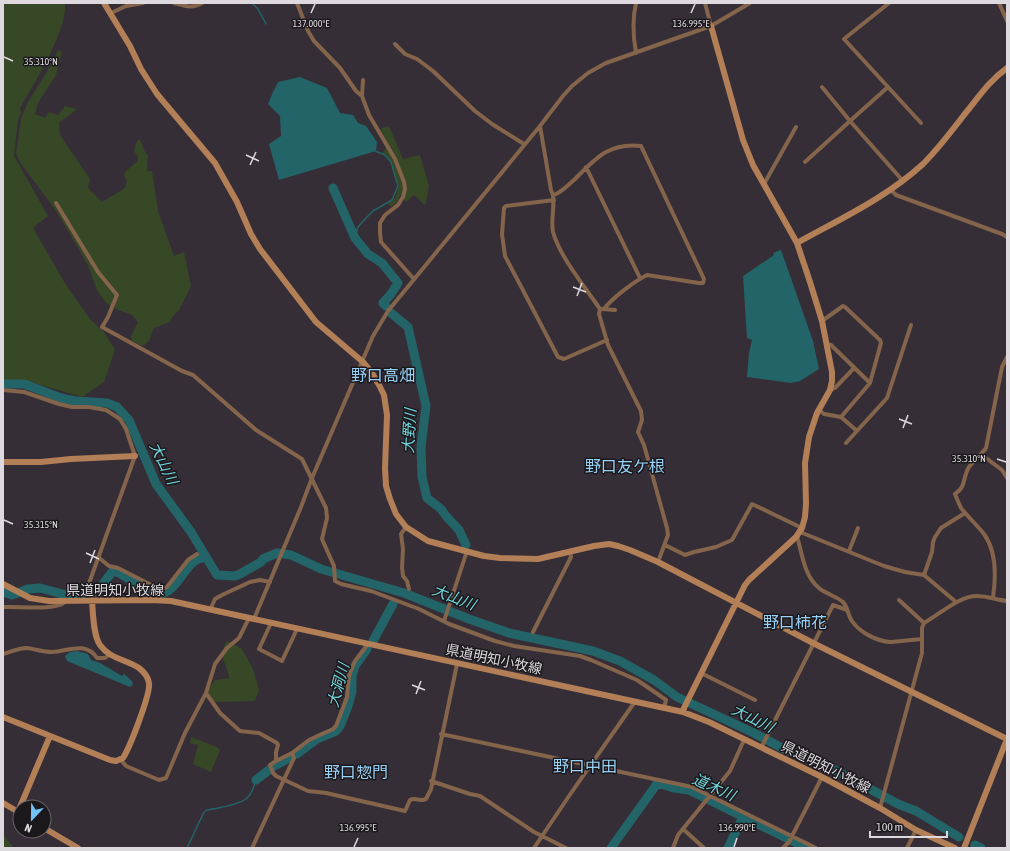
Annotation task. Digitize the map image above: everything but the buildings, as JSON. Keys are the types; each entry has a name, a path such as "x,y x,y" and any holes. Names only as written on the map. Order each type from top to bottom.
{"street":[{"path":"104,3 111,13 141,69 157,94 215,162 237,202 251,234 264,254 316,322 363,362 372,373 384,395 387,415 385,468 386,486 396,514 406,527 428,541 484,556 538,559 608,544 630,550 658,562 813,643 1007,739 964,848"},
{"path":"111,13 126,6 143,3"},
{"path":"174,3 190,8 202,3"},
{"path":"297,3 314,42 340,68 356,91 362,96"},
{"path":"636,3 633,25 636,53"},
{"path":"705,3 743,140 753,165 797,243 822,321 832,372 830,390 817,413 807,448 805,476 806,504 800,532 800,552 812,579 821,590 845,604 851,620 859,630 882,640 891,642 922,639"},
{"path":"121,760 126,766 159,780 166,778 185,733 206,693 215,664 227,648 239,638 252,619 270,582 312,478 373,336 384,316 413,278 540,126 563,96 572,86 588,73 606,63 711,26 750,3"},
{"path":"889,3 844,39 921,123"},
{"path":"999,3 1007,21"},
{"path":"395,44 405,54 422,63 475,111 492,124 524,144"},
{"path":"797,243 877,198 903,181 942,144 984,90 996,76 1007,68"},
{"path":"363,80 362,96 369,115 394,159 404,182 405,189 403,197 398,205 385,215 380,223 381,242 413,278"},
{"path":"822,87 903,181"},
{"path":"805,162 888,87"},
{"path":"540,126 551,190 554,195 552,221 558,243 578,279 602,309 615,310"},
{"path":"764,184 796,127"},
{"path":"554,195 560,193 586,167 604,152 612,148 632,145 641,146 704,279 703,283 699,283 647,275 640,278 602,309 599,314 608,345 641,411 642,420 638,432 644,445 666,520 668,535 658,562"},
{"path":"586,167 640,278"},
{"path":"890,189 896,194 1007,237"},
{"path":"554,200 506,206 504,208 502,234 505,256 558,357 564,359 607,340"},
{"path":"56,203 98,272 116,295 108,317 102,327 182,371 193,375 256,430 302,460 326,508 327,518 322,539 334,568 335,581 341,584 371,591 445,620 458,628 514,646 580,656 591,660 623,674 660,695 666,700 664,708"},
{"path":"822,321 842,306 845,307 880,340 881,343 870,383 841,417"},
{"path":"846,443 887,398 911,325"},
{"path":"827,344 831,345 870,383"},
{"path":"993,597 995,571 993,554 990,545 984,534 965,513 955,494 962,489 970,467 986,448 1002,367 1007,357"},
{"path":"830,390 834,388 854,368"},
{"path":"3,390 24,392 72,407 89,407 106,410 120,419 126,429 135,456 88,586 96,636 99,644 109,655 138,668 144,673 149,682 148,697 125,755 121,760 110,760 3,717"},
{"path":"819,410 824,414 841,417 856,431"},
{"path":"982,454 1002,470 1007,478"},
{"path":"3,462 41,462 135,456"},
{"path":"665,545 684,555 722,545 732,540 752,504 800,532 884,566 905,572 924,575 956,602"},
{"path":"924,575 932,552 935,537 941,528 965,513"},
{"path":"406,527 401,534 403,550 402,567 403,576 407,581 409,589"},
{"path":"849,551 858,528"},
{"path":"683,710 736,602 749,580 800,532"},
{"path":"445,620 467,551"},
{"path":"533,632 571,557 570,552"},
{"path":"98,557 109,566 118,568 161,590 167,587 188,560 197,554"},
{"path":"210,610 215,599 222,594 250,582 260,580 270,582"},
{"name":"県道明知小牧線","path":"3,584 24,595 36,599 65,602 91,598 171,601 634,703 683,710 881,805 916,830 955,848"},
{"path":"881,805 922,653 922,628 924,623 960,599 976,596 993,597 1007,601"},
{"path":"899,600 924,623"},
{"path":"3,607 44,607 61,605 65,602"},
{"path":"761,747 833,605 847,610"},
{"path":"271,623 259,649 282,661 297,629"},
{"path":"368,644 355,661 349,675 347,697 336,726 333,729 309,740 292,753 270,765 276,776 308,791 326,793 405,812 410,800 413,798 426,799 431,789 431,781 457,664"},
{"path":"3,654 25,648 53,652 71,648 81,648 94,654 97,658 105,658 109,655"},
{"path":"699,676 755,700"},
{"path":"206,693 220,713 240,731 259,733 277,743 276,761"},
{"path":"534,848 634,703"},
{"path":"442,734 692,788 791,839 816,848"},
{"path":"24,799 50,736"},
{"path":"673,848 678,834 733,767 744,740"},
{"path":"252,848 294,758 292,753"},
{"path":"784,848 791,839 822,777"},
{"path":"431,781 480,796 534,832 566,848"},
{"path":"683,829 704,848"},
{"path":"907,848 916,830"},
{"path":"52,833 78,848"}],"green space":[{"path":"3,3 65,3 65,14 56,41 20,108 21,113 18,120 14,156 48,216 33,228 66,285 90,319 104,332 115,350 104,382 82,397 26,381 3,381"},
{"path":"58,50 62,51 56,75 38,103 35,114 45,118 49,112 58,115 65,106 77,109 59,123 60,135 90,179 88,188 102,202 125,188 127,181 124,175 126,171 138,161 138,157 134,151 137,141 140,139 148,156 147,171 152,171 158,211 174,256 184,252 191,286 179,310 172,317 170,322 154,328 149,341 143,346 132,341 131,336 138,322 132,315 118,310 106,303 97,290 88,265 57,212 21,164 16,154 21,118 28,102 51,65"},
{"path":"389,126 403,159 420,155 429,186 426,203 424,205 414,195 406,202 401,195 396,203 391,207 388,203 395,198 399,186 391,162 386,154 382,153 389,145 380,129"},
{"path":"227,641 242,649 253,669 259,690 255,701 215,702 207,692 215,680 230,678 221,653"},
{"path":"191,737 217,747 220,750 211,772 193,764 198,745 190,743"},
{"path":"3,834 14,848 3,848"}],"water":[{"path":"300,77 327,88 340,113 353,115 358,123 366,126 377,142 376,151 279,180 269,144 281,136 280,116 268,104 278,82"},
{"path":"781,250 813,341 819,369 800,381 791,383 747,377 749,353 752,340 747,338 743,276 774,255 773,253"},
{"path":"77,651 88,654 91,660 100,663 122,676 124,674 132,681 133,685 130,687 67,661 65,656 70,652"}],"waterway":[{"path":"252,3 258,9 266,24"},
{"path":"355,238 358,227 373,211 392,200 398,186 391,162 385,155 375,151"},
{"name":"大野川","path":"333,188 355,238 368,254 382,263 398,283 383,303 386,306"},
{"name":"大野川","path":"391,313 408,327 426,406 421,447 422,477 427,498 441,509 459,530 466,545"},
{"name":"大山川","path":"3,384 24,384 61,398 75,401 107,403 117,407 129,420 156,484 191,532 217,575 235,576 261,562 263,559 277,553 291,555 321,569 404,593 509,633 593,651 620,661 654,680 677,697 754,733 782,748 831,768 898,804 916,811 959,837"},
{"path":"3,592 12,595 28,589 40,588 70,596 84,594 94,592 100,588 112,572 115,571 149,590 160,593 170,590 191,564 198,559 206,557"},
{"name":"大洞川","path":"373,641 393,604"},
{"name":"大洞川","path":"297,754 317,739 336,731 340,726 352,691 352,676 355,666 367,649"},
{"name":"大洞川","path":"256,780 274,766 291,757"},
{"path":"187,848 204,812 239,803 244,800 253,790 256,780"},
{"name":"道木川","path":"611,848 657,783 674,788 689,790 807,848"},
{"path":"728,848 743,817"},
{"name":"大山川","path":"975,845 981,848"}],"district":[{"name":"野口高畑","path":"383,375"},
{"name":"野口友ケ根","path":"625,466"},
{"name":"野口柿花","path":"795,622"},
{"name":"野口中田","path":"585,766"},
{"name":"野口惣門","path":"356,772"}]}
